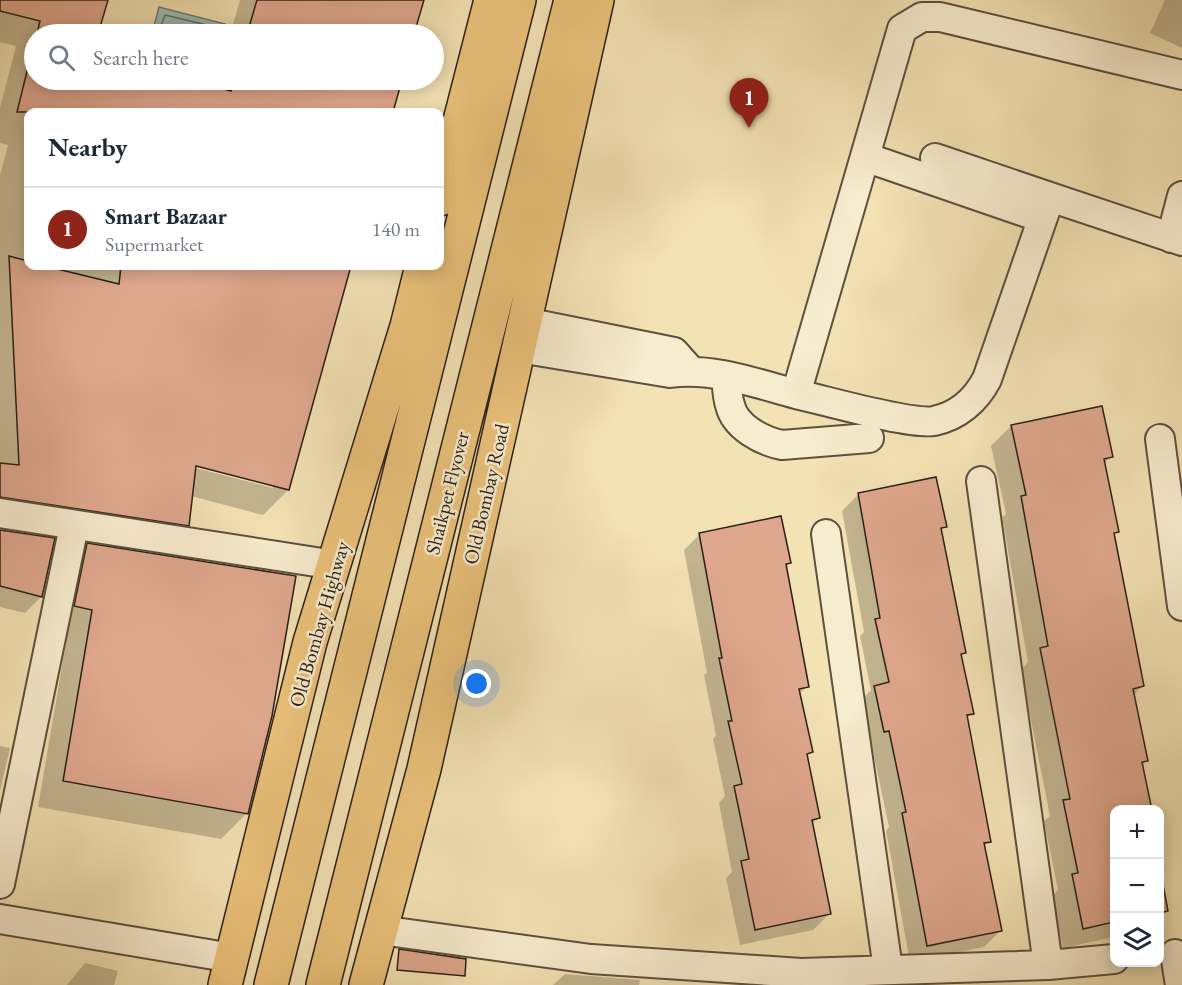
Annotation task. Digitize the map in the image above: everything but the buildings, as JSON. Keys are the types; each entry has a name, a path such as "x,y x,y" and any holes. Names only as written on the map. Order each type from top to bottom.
{"main road":[{"path":"444,183 491,0"},
{"path":"271,985 519,0"},
{"name":"Shaikpet Flyover","path":"323,985 572,0"},
{"name":"Old Bombay Road","path":"366,985 424,768 597,0"},
{"name":"Old Bombay Highway","path":"228,971 310,642 407,326 421,270"}],"street":[{"path":"796,394 902,29 922,17 940,17 1182,75"},
{"path":"865,157 1046,208 1177,239 1182,196"},
{"path":"935,158 1046,208"},
{"path":"522,335 674,352 690,370 726,376 912,420 932,421 951,416 968,405 980,393 987,379 1046,208"},
{"path":"726,376 730,408 747,428 768,442 782,444 869,438"},
{"path":"1160,439 1182,606"},
{"path":"981,481 1048,965"},
{"path":"0,513 335,565"},
{"path":"0,884 74,526"},
{"path":"826,534 888,969"},
{"path":"0,919 228,971"},
{"path":"380,930 591,959 801,973 1048,965 1110,959"},
{"path":"1172,954 1180,985"}],"water":[{"path":"159,7 225,24 155,24"}],"place":[{"name":"Smart Bazaar","path":"749,128"}]}
